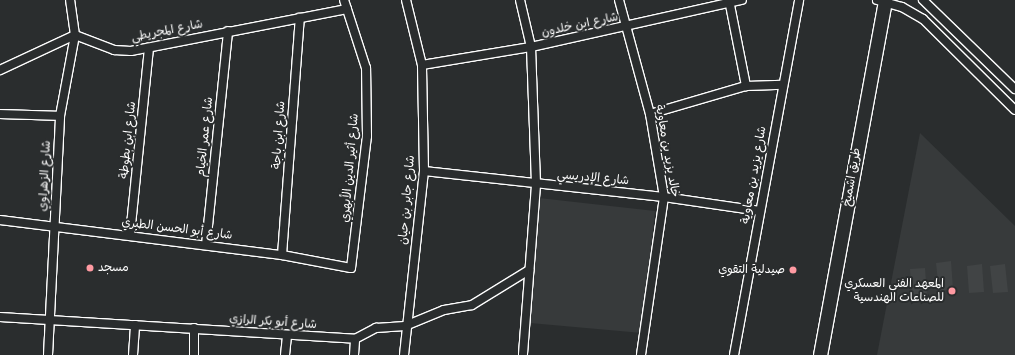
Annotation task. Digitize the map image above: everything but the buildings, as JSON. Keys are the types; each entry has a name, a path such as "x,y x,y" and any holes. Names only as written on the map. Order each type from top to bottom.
{"highway":[{"name":"طريق اشميخ","path":"820,355 882,1"}],"street":[{"name":"شارع الزهراوي","path":"48,355 51,320 60,116 75,35 70,0"},
{"name":"شارع أثير الدين الأبهري","path":"344,0 366,68 367,136 351,268"},
{"name":"شارع جابر بن حيان","path":"404,355 405,326 424,171 422,65 406,0"},
{"path":"520,0 531,47 536,185 523,355"},
{"name":"خالد يزيد بن معاوية","path":"619,0 625,27 650,114 664,197 641,355"},
{"name":"شارع ابن خلدون","path":"422,65 531,47 742,0"},
{"name":"شارع يزيد بن معاوية","path":"734,355 782,85 799,0"},
{"path":"923,0 1015,89"},
{"path":"882,1 902,7 923,19 1015,110"},
{"path":"729,2 746,86"},
{"name":"شارع المجريطي","path":"75,35 114,50 131,52 228,31 347,9"},
{"name":"شارع ابن باجة","path":"282,255 300,18"},
{"name":"شارع عمر الخيام","path":"206,245 228,31"},
{"path":"0,70 75,35"},
{"name":"شارع ابن بطوطة","path":"130,235 149,48"},
{"path":"650,114 746,86 782,85"},
{"path":"0,114 60,116"},
{"name":"شارع الإدريسي","path":"424,171 536,185 664,197 760,211"},
{"name":"شارع أبو الحسن الطبري","path":"0,220 54,225 282,255 351,268"},
{"path":"354,355 355,339 376,328 405,326 444,310 472,305 529,270"},
{"name":"شارع أبو بكر الرازي","path":"0,317 355,339"},
{"path":"133,355 135,325"},
{"path":"194,328 194,355"},
{"path":"285,355 287,335"}],"shaded area":[{"name":"المعهد الفني العسكري للصناعات الهندسية","path":"920,133 1015,226 1015,355 877,355"},
{"path":"539,198 655,211 642,333 530,323"},
{"path":"951,261 953,289 939,291 936,263"},
{"path":"982,264 984,292 969,293 967,266"},
{"path":"1005,264 1008,292 993,293 990,266"},
{"path":"925,268 927,295 912,297 910,269"}],"place":[{"name":"مسجد","path":"90,268"},
{"name":"صيدلية التقوي","path":"793,270"},
{"name":"المعهد الفني العسكري للصناعات الهندسية","path":"952,291"}]}
